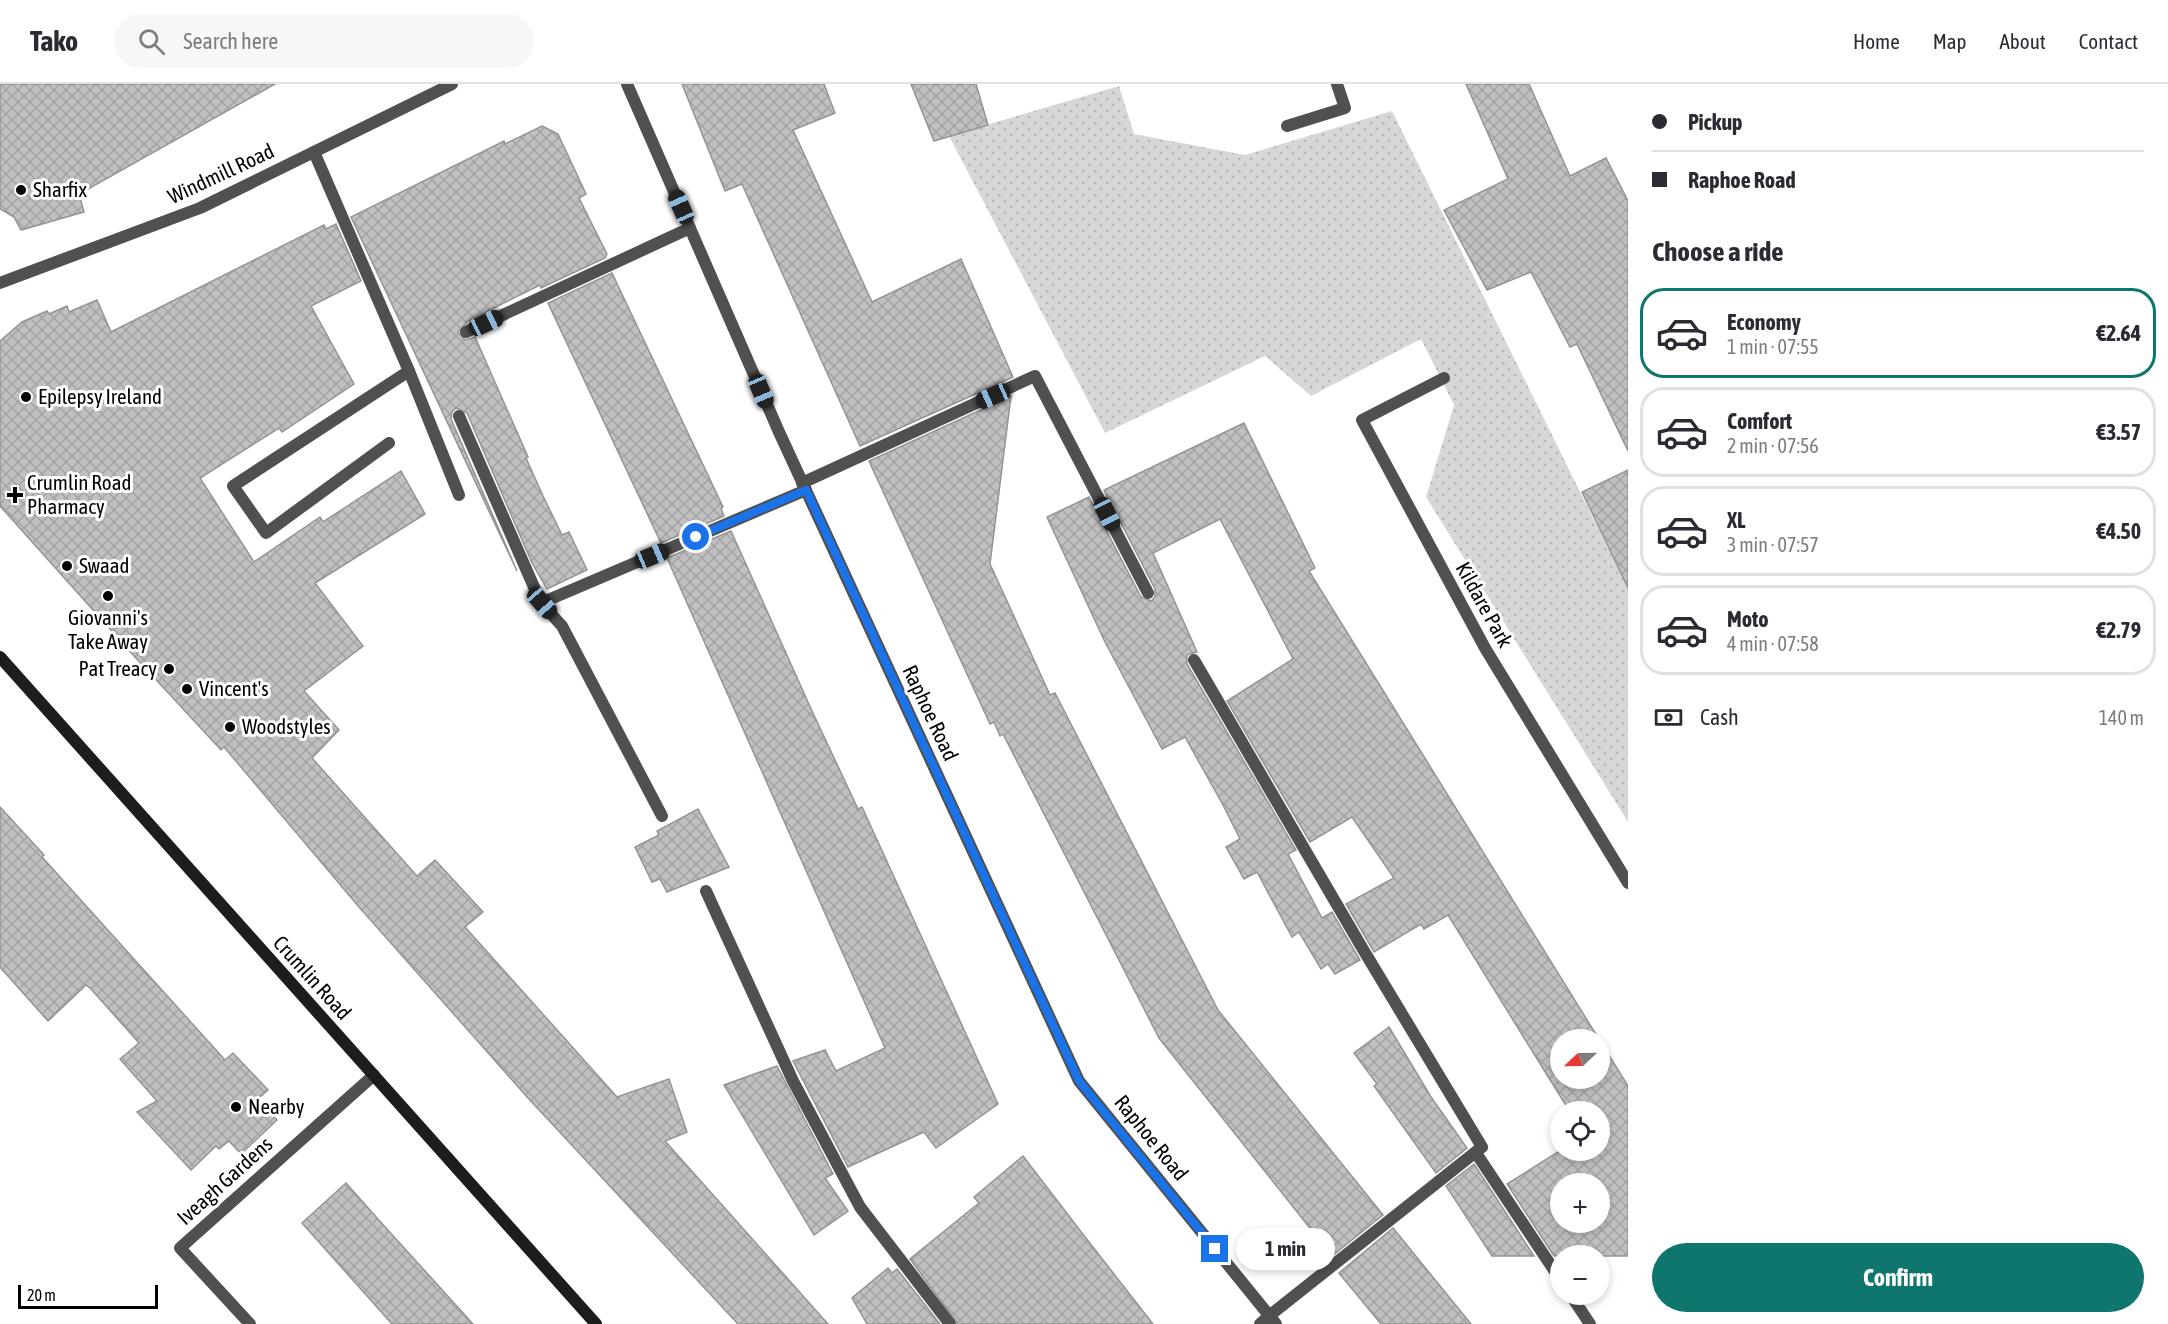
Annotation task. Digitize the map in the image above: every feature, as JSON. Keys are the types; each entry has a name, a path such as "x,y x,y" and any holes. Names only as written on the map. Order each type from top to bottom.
{"main road":[{"name":"Crumlin Road","path":"0,657 596,1324"}],"street":[{"name":"Windmill Road","path":"0,283 200,208 452,84"},
{"name":"Raphoe Road","path":"627,84 804,486 1079,1081 1268,1321"},
{"path":"1287,126 1345,108 1336,84"},
{"path":"314,152 409,371 459,495"},
{"path":"466,332 690,228"},
{"path":"389,443 266,533 233,486 409,371"},
{"path":"542,603 804,486 1035,376 1148,593"},
{"name":"Kildare Park","path":"1444,378 1362,420 1485,648 1628,883"},
{"path":"459,416 542,603 562,626 662,816"},
{"path":"1194,660 1482,1147 1268,1321"},
{"path":"706,891 793,1080 860,1207 950,1324"},
{"name":"Iveagh Gardens","path":"250,1324 180,1248 374,1075"},
{"path":"1476,1153 1550,1265"},
{"path":"1577,1305 1590,1324"}],"shaded area":[{"path":"1119,86 1134,134 1245,155 1392,111 1628,589 1628,822 1426,497 1454,405 1421,339 1311,396 1265,356 1105,433 949,136"}],"building":[{"path":"0,84 275,84 79,194 84,212 21,230 14,217 0,209"},
{"path":"682,84 824,84 835,113 793,130 872,302 961,259 1013,377 860,446 742,184 725,191"},
{"path":"911,84 976,84 988,125 934,141"},
{"path":"1466,84 1529,84 1570,176 1606,158 1628,201 1628,451 1577,344 1570,347 1531,272 1487,290 1444,210 1508,179"},
{"path":"542,126 558,134 586,194 579,198 607,254 605,258 541,288 540,285 468,321 458,332 465,340 475,337 543,496 562,535 569,532 587,570 547,589 532,563 467,413 456,408 452,412 451,419 517,571 351,217 504,141 505,144"},
{"path":"336,224 361,281 311,306 354,384 282,432 279,428 200,478 254,562 320,517 323,522 401,471 425,514 315,583 363,646 304,691 339,730 312,758 417,876 435,860 483,912 465,927 617,1097 669,1079 687,1132 665,1141 828,1324 738,1324 528,1098 359,907 224,747 221,750 0,506 0,341 22,322 47,311 49,314 67,306 69,312 97,300 111,332 324,225 326,229"},
{"path":"612,273 723,507 721,508 724,516 661,543 548,303"},
{"path":"1011,396 990,564 1050,695 1055,693 1218,1010 1383,1215 1332,1256 1159,1038 1003,734 1000,736 994,722 990,724 869,461"},
{"path":"1244,423 1315,568 1309,571 1593,1029 1550,1029 1550,1080 1448,915 1424,929 1421,924 1374,952 1346,904 1394,878 1352,817 1310,842 1227,701 1293,659 1220,519 1153,553 1197,652 1187,655 1187,664 1296,850 1288,854 1322,918 1332,912 1360,960 1335,974 1328,964 1321,969 1299,932 1292,937 1257,872 1244,879 1226,847 1240,839 1185,737 1162,749 1105,642 1047,517 1089,497 1141,597 1151,601 1155,597 1155,589 1104,490"},
{"path":"1628,470 1628,588 1582,492"},
{"path":"731,531 812,711 858,809 862,807 998,1104 936,1148 924,1132 848,1167 793,1061 825,1050 836,1071 885,1048 667,558"},
{"path":"0,807 44,855 42,857 225,1060 233,1053 268,1090 258,1099 277,1120 241,1154 229,1141 219,1149 216,1146 191,1170 137,1112 157,1101 120,1059 139,1043 91,989 86,985 48,1021 0,967"},
{"path":"698,809 729,867 667,892 660,879 652,882 635,847 659,835 657,831"},
{"path":"1389,1027 1431,1097 1467,1148 1436,1173 1374,1086 1377,1084 1354,1053"},
{"path":"1610,1057 1628,1086 1628,1256 1610,1256 1610,1245 1550,1245 1550,1250 1507,1184 1550,1157 1550,1161 1610,1161 1610,1101 1563,1101 1556,1089 1610,1089"},
{"path":"777,1066 833,1174 825,1178 848,1211 814,1235 724,1085"},
{"path":"1023,1156 1153,1324 958,1324 910,1259 979,1203 974,1197"},
{"path":"1474,1164 1534,1256 1492,1256 1446,1186"},
{"path":"346,1183 473,1324 392,1324 302,1223"},
{"path":"1393,1228 1471,1324 1381,1324 1339,1273"},
{"path":"888,1268 892,1273 897,1269 940,1324 867,1324 852,1298"}],"place":[{"name":"Sharfix","path":"21,190"},
{"name":"Epilepsy Ireland","path":"26,397"},
{"name":"Crumlin Road Pharmacy","path":"15,495"},
{"name":"Swaad","path":"67,566"},
{"name":"Giovanni's Take Away","path":"108,596"},
{"name":"Pat Treacy","path":"169,669"},
{"name":"Vincent's","path":"187,689"},
{"name":"Woodstyles","path":"230,727"},
{"name":"Nearby","path":"236,1107"}],"route":[{"path":"696,537 806,490 1079,1081 1215,1249"}]}
